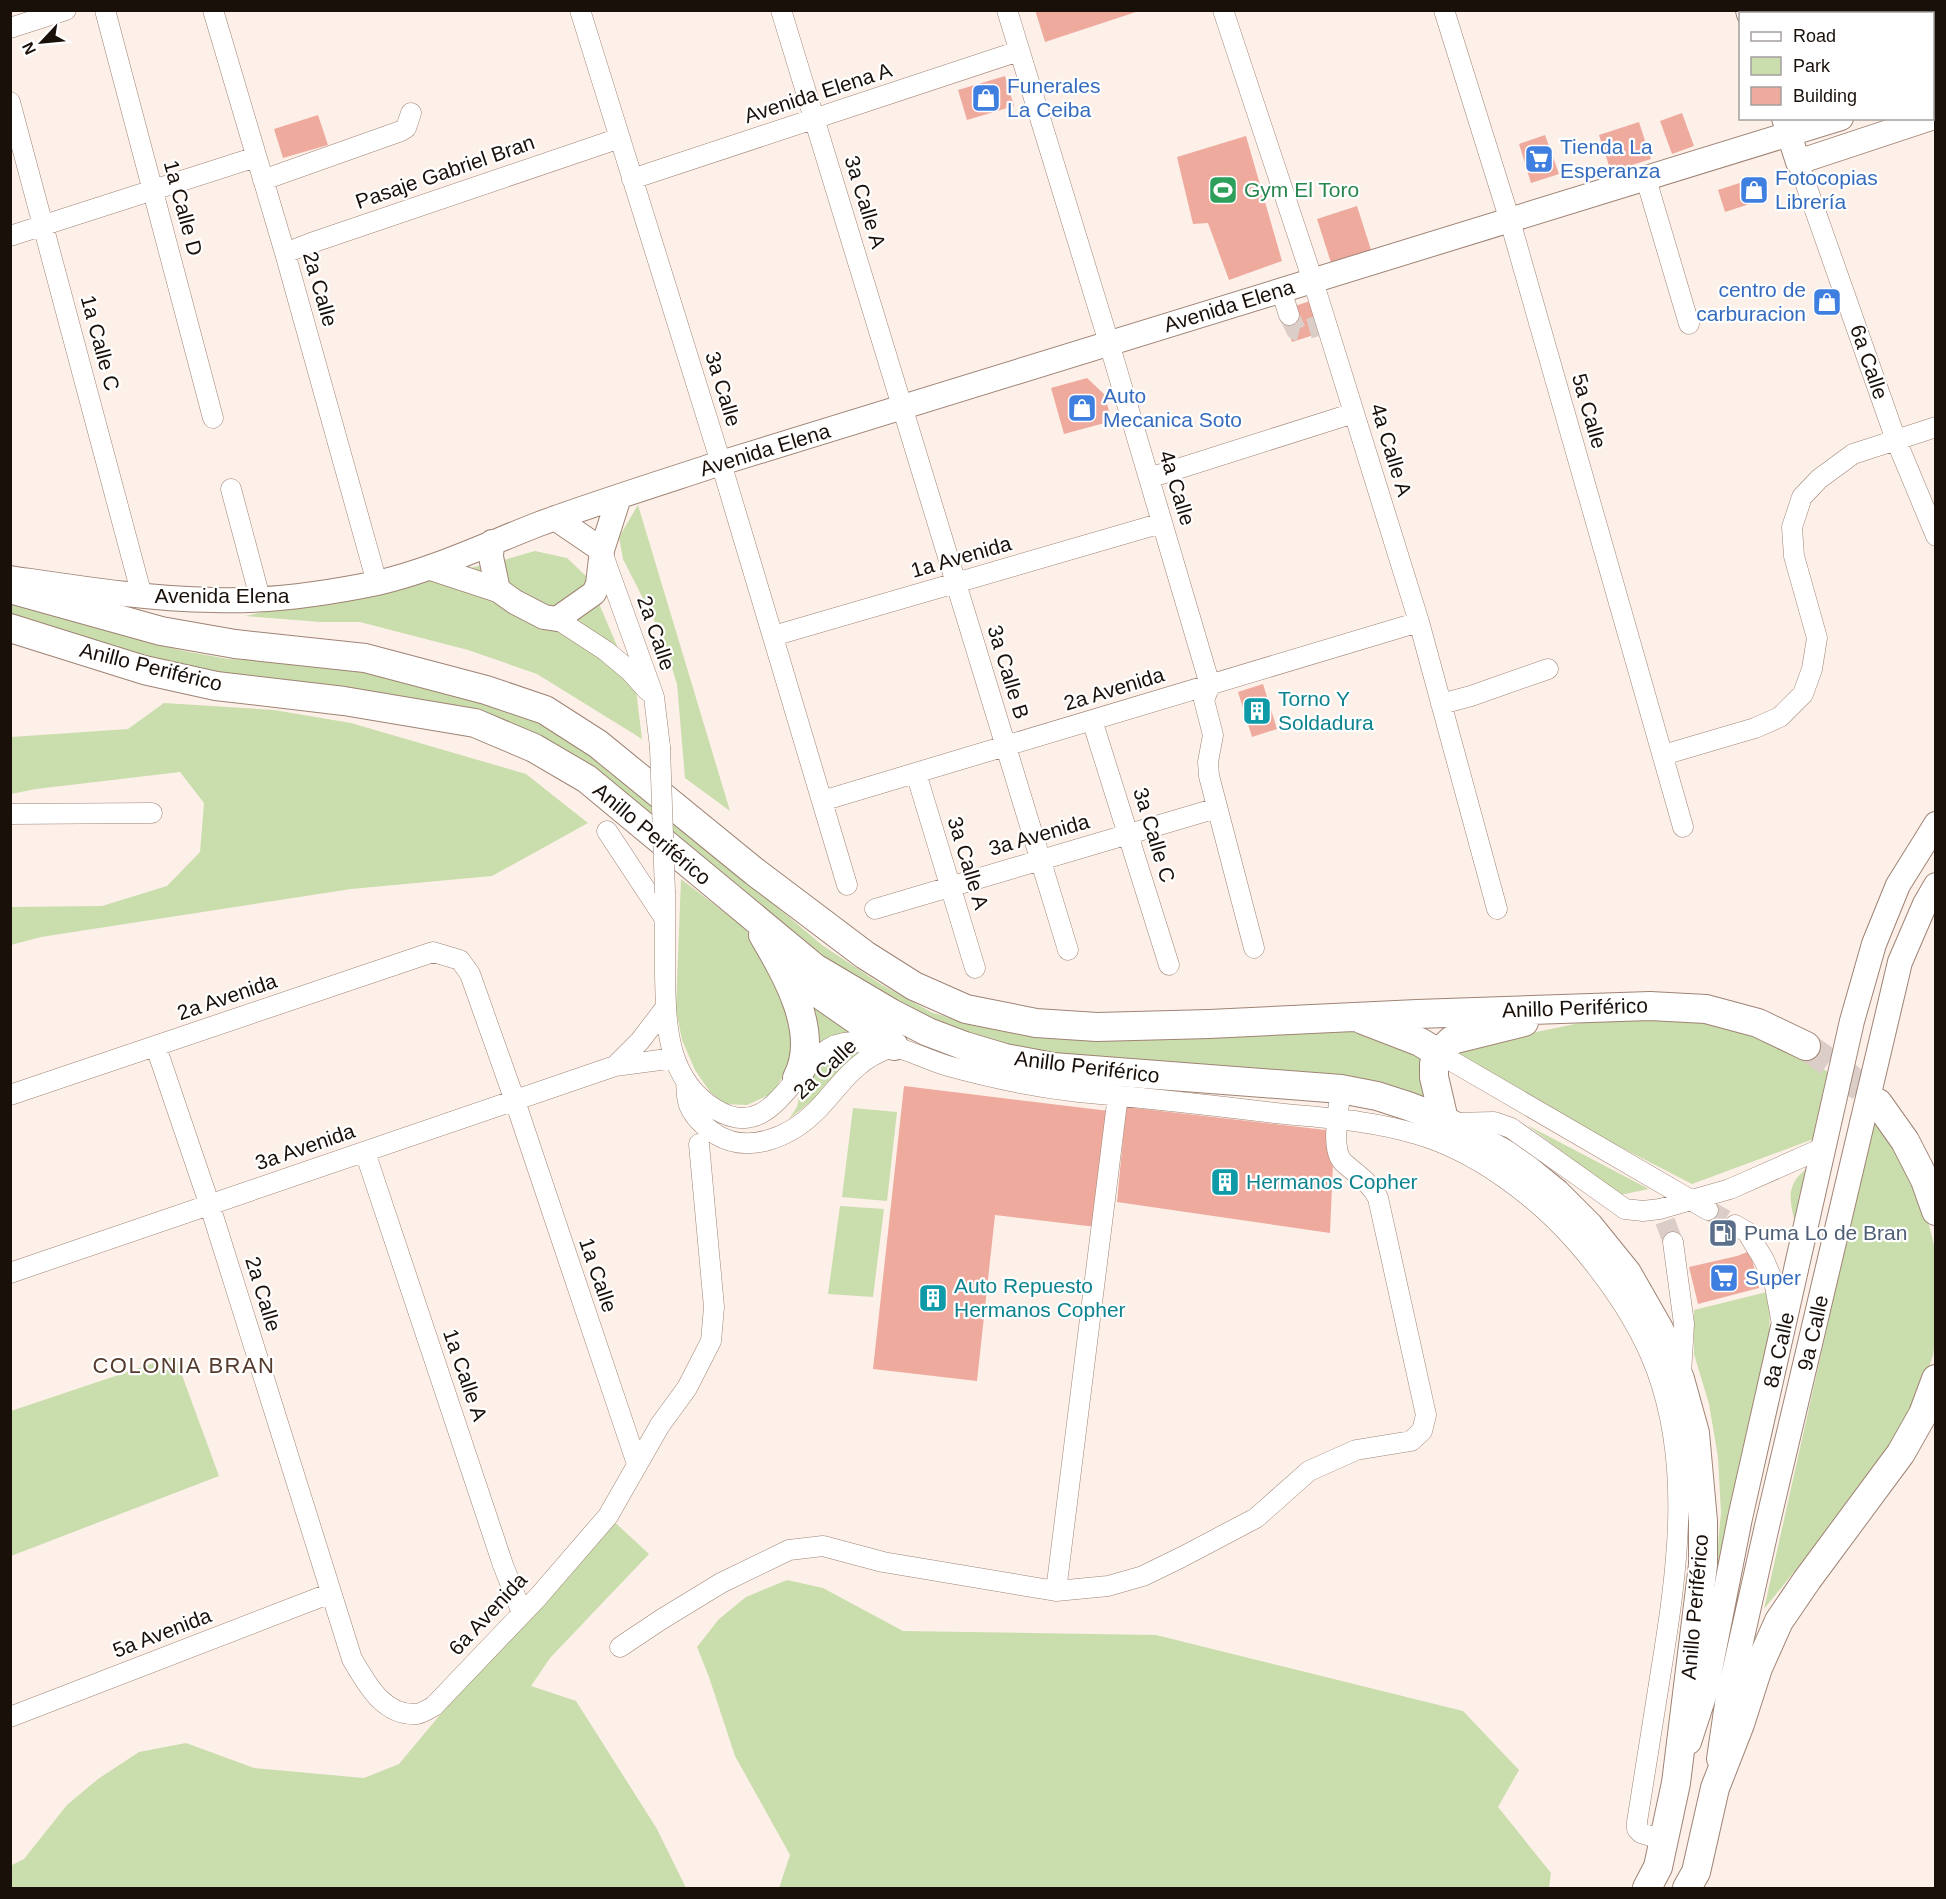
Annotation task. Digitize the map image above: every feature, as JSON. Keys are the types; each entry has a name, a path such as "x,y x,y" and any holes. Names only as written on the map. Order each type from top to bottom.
{"highway":[{"name":"Anillo Periférico","path":"10,589 161,631 235,644 365,658 486,690 545,710 598,744 755,872 865,955 914,986 966,1009 1036,1023 1097,1027 1650,1006 1706,1009 1758,1023 1806,1046"},
{"name":"Anillo Periférico","path":"10,628 144,670 216,686 344,701 475,723 534,748 587,779 815,968 928,1032 1005,1058 1053,1067 1341,1089 1377,1096 1446,1122 1529,1171 1572,1208 1609,1249 1641,1297 1659,1329 1680,1379 1695,1433 1703,1521 1703,1565 1682,1630 1676,1783 1656,1865"},
{"path":"755,920 813,988 894,1046"},
{"path":"755,920 786,974 800,1012 805,1050 802,1069 797,1078"},
{"path":"1446,1122 1434,1077 1434,1064 1438,1053 1452,1040 1582,1007"},
{"path":"1354,1017 1420,1042 1438,1053"},
{"path":"1878,1103 1905,1141 1925,1180 1935,1211"},
{"path":"1692,1880 1715,1788 1740,1724 1758,1668 1779,1621 1901,1453 1923,1414 1935,1379"}],"main road":[{"name":"Avenida Elena","path":"10,578 142,596 214,600 320,593 377,583 431,568 555,518 721,463 1109,342 1510,221 1646,178 1787,127 1828,120"},
{"path":"1798,162 1927,120"},
{"name":"6a Calle","path":"1787,127 1798,162"},
{"path":"431,568 498,590 544,617 558,619 594,593 598,584 602,550 619,497"},
{"path":"555,518 602,550"},
{"path":"492,542 491,557 498,590"},
{"name":"8a Calle","path":"1676,1783 1706,1690 1740,1518 1852,1021 1874,944 1898,885 1935,824"},
{"name":"9a Calle","path":"1715,1788 1727,1704 1764,1537 1900,962 1935,885"}],"street":[{"path":"10,28 66,10"},
{"name":"1a Calle D","path":"105,10 213,418"},
{"name":"2a Calle","path":"213,10 285,253 377,583"},
{"name":"3a Calle","path":"580,10 721,463 847,885"},
{"name":"3a Calle A","path":"781,10 903,408"},
{"name":"4a Calle","path":"1007,10 1109,342 1210,685 1204,700 1213,735 1208,762 1209,776 1254,948"},
{"name":"4a Calle A","path":"1222,10 1313,281 1322,325 1354,413 1419,622 1497,909"},
{"name":"5a Calle","path":"1443,10 1510,221 1683,827"},
{"name":"Avenida Elena A","path":"632,179 1019,51"},
{"name":"1a Calle C","path":"10,102 142,596"},
{"path":"263,180 400,131 406,128 411,113"},
{"name":"Pasaje Gabriel Bran","path":"285,253 620,138"},
{"path":"10,236 256,157"},
{"name":"6a Calle","path":"1798,162 1896,440 1935,536"},
{"path":"1646,178 1689,324"},
{"path":"1281,290 1289,315"},
{"name":"3a Calle B","path":"903,408 1039,861 1068,950"},
{"path":"1149,478 1354,413"},
{"path":"1663,755 1755,728 1780,717 1803,694 1812,669 1817,638 1794,556 1792,526 1802,497 1819,479 1853,454 1935,427"},
{"path":"231,489 260,598"},
{"name":"1a Avenida","path":"773,636 1162,523"},
{"name":"2a Calle","path":"602,550 654,697 660,747 667,1029 675,1058 686,1082 688,1104 708,1128 722,1138 734,1142 758,1142 780,1136 804,1121 858,1066 894,1046"},
{"name":"2a Calle","path":"558,619 606,651 630,671 654,697"},
{"name":"2a Avenida","path":"822,801 1419,622"},
{"path":"1441,704 1548,669"},
{"name":"3a Calle C","path":"1092,720 1169,965"},
{"name":"3a Calle A","path":"916,773 975,968"},
{"name":"3a Avenida","path":"875,909 1217,808"},
{"path":"10,813 152,813"},
{"path":"607,831 665,919"},
{"name":"2a Avenida","path":"10,1095 433,952 460,960"},
{"name":"1a Calle","path":"460,960 470,974 515,1101 637,1464"},
{"name":"3a Avenida","path":"615,1066 640,1041 666,1006"},
{"name":"2a Calle","path":"686,1082 711,1107 726,1115 744,1118 762,1113 776,1103 815,1057 834,1045 850,1042 894,1046"},
{"name":"Anillo Periférico","path":"894,1046 934,1062 972,1073 1031,1085 1369,1123 1421,1135 1475,1159 1545,1210 1564,1228 1594,1263 1642,1337 1656,1367 1674,1435 1680,1515 1678,1548 1682,1630 1637,1822 1637,1829 1656,1865"},
{"name":"2a Calle","path":"156,1047 210,1206 352,1659"},
{"path":"1438,1053 1700,1205"},
{"name":"3a Avenida","path":"10,1273 615,1066 675,1058"},
{"path":"621,1647 721,1583 789,1550 823,1546 883,1562 1056,1591 1108,1586 1143,1576 1256,1518 1309,1471 1356,1450 1411,1441 1422,1431 1426,1415 1378,1198 1373,1188 1338,1156 1337,1120 1341,1089"},
{"path":"1056,1591 1118,1095"},
{"path":"1446,1122 1494,1122 1511,1128 1626,1209 1662,1215 1700,1205 1730,1189 1825,1147"},
{"path":"637,1464 660,1425 687,1388 711,1341 714,1307 699,1144"},
{"name":"1a Calle A","path":"365,1152 503,1565 522,1613"},
{"path":"1735,1225 1747,1232 1764,1260 1775,1286 1783,1330"},
{"path":"1673,1242 1684,1324 1680,1379"},
{"name":"6a Avenida","path":"352,1659 380,1702 399,1712 418,1714 434,1706 522,1613 608,1516 637,1464"},
{"name":"5a Avenida","path":"10,1717 331,1593"}],"green space":[{"path":"638,505 730,811 685,778 677,684 662,636 623,559 619,537"},
{"path":"535,551 567,558 588,578 636,690 642,739 537,674 468,650 360,622 320,622 245,616 497,562"},
{"path":"11,600 184,651 228,659 363,665 540,721 599,756 822,945 882,985 933,1013 1016,1034 1126,1039 1352,1027 1419,1052 1426,1089 1424,1100 1336,1074 1086,1059 1013,1049 928,1023 818,957 536,738 219,680 11,618"},
{"path":"164,703 274,710 351,723 526,774 588,823 492,876 351,889 41,937 11,945 11,907 102,906 167,886 200,852 204,803 180,772 11,794 11,737 128,729"},
{"path":"681,879 744,927 771,967 784,998 794,1048 787,1069 773,1093 747,1105 725,1104 710,1092 695,1070 682,1040 676,1009"},
{"path":"800,985 860,1032 824,1039 813,1047"},
{"path":"1590,1021 1711,1021 1793,1047 1832,1075 1819,1137 1692,1184 1452,1060 1453,1049"},
{"path":"845,1050 866,1050 838,1072 814,1099 789,1119 797,1107 801,1088 827,1059"},
{"path":"853,1108 897,1112 887,1201 842,1197"},
{"path":"1873,1122 1891,1136 1926,1213 1934,1245 1936,1336 1933,1355 1924,1383 1895,1447 1764,1609"},
{"path":"1527,1125 1649,1189 1620,1195"},
{"path":"1814,1164 1797,1231 1792,1211 1791,1193 1797,1178"},
{"path":"840,1206 884,1209 873,1297 828,1294"},
{"path":"1767,1292 1770,1312 1767,1373 1711,1614 1721,1513 1718,1457 1709,1404 1694,1354 1694,1310"},
{"path":"175,1356 219,1476 11,1556 11,1411"},
{"path":"607,1515 649,1554 550,1658 531,1686 576,1701 657,1829 686,1888 11,1888 10,1866 24,1859 67,1805 98,1779 139,1752 186,1743 254,1768 364,1778 399,1764"},
{"path":"787,1580 823,1588 903,1631 1156,1635 1463,1711 1519,1770 1498,1807 1551,1873 1549,1888 779,1888 790,1855 735,1756 697,1647 719,1619 746,1597"}],"building":[{"path":"1035,10 1139,10 1139,11 1045,42"},
{"name":"Funerales La Ceiba","path":"1005,76 1014,106 967,120 958,90"},
{"path":"1682,113 1694,146 1672,154 1660,121"},
{"path":"318,115 328,145 283,158 274,129"},
{"path":"1639,122 1651,159 1611,172 1599,135"},
{"name":"Tienda La Esperanza","path":"1545,135 1559,174 1531,183 1519,144"},
{"name":"Gym El Toro","path":"1246,136 1282,261 1229,280 1208,223 1193,224 1177,157"},
{"path":"1761,176 1768,198 1725,212 1718,190"},
{"path":"1357,206 1373,256 1333,269 1317,219"},
{"path":"1310,301 1320,333 1292,342 1284,317 1292,307"},
{"name":"Auto Mecanica Soto","path":"1087,378 1104,394 1112,421 1064,434 1051,388"},
{"name":"Torno Y Soldadura","path":"1263,684 1277,729 1252,737 1238,692"},
{"name":"Auto Repuesto Hermanos Copher","path":"904,1086 1109,1111 1096,1227 995,1215 977,1381 873,1369"},
{"name":"Hermanos Copher","path":"1126,1107 1326,1130 1333,1163 1330,1233 1117,1202"},
{"name":"Super","path":"1750,1251 1759,1288 1698,1304 1689,1267"}],"tunnel":[{"path":"1289,315 1296,330 1318,326"},
{"path":"1806,1046 1845,1074 1878,1103"},
{"path":"1708,1210 1735,1225"},
{"path":"1665,1221 1673,1242"}],"place":[{"name":"Funerales La Ceiba","path":"986,98"},
{"name":"Tienda La Esperanza","path":"1539,159"},
{"name":"Gym El Toro","path":"1223,190"},
{"name":"Fotocopias Librería","path":"1754,190"},
{"name":"centro de carburacion","path":"1827,302"},
{"name":"Auto Mecanica Soto","path":"1082,408"},
{"name":"Torno Y Soldadura","path":"1257,711"},
{"name":"Hermanos Copher","path":"1225,1182"},
{"name":"Puma Lo de Bran","path":"1723,1233"},
{"name":"Super","path":"1724,1278"},
{"name":"Auto Repuesto Hermanos Copher","path":"933,1298"}],"district":[{"name":"COLONIA BRAN","path":"184,1365"}]}
